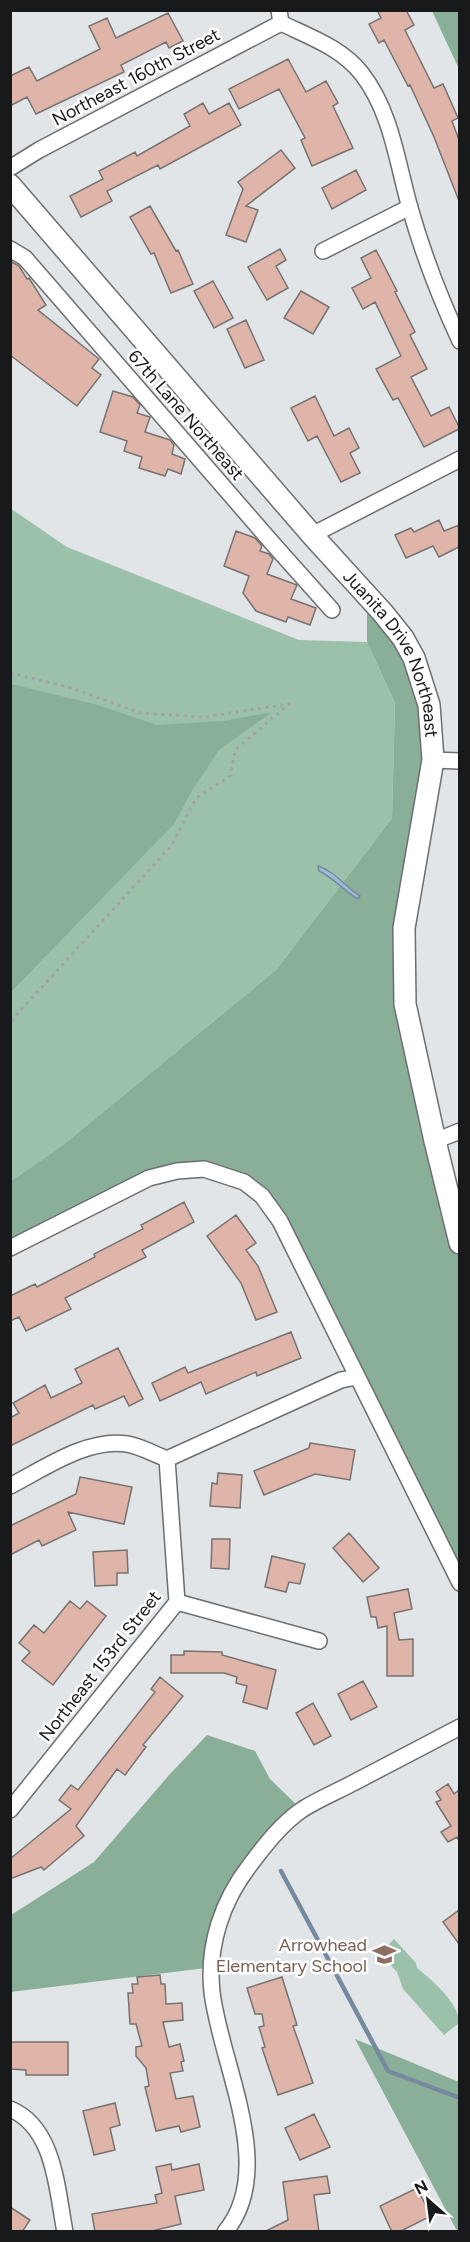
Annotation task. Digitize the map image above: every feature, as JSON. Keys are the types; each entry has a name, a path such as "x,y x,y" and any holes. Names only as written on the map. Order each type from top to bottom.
{"main road":[{"name":"Juanita Drive Northeast","path":"10,185 383,613 414,658 429,705 433,760 404,928 405,1004 435,1141 454,1200 459,1243"}],"street":[{"name":"Northeast 160th Street","path":"10,168 280,17"},
{"path":"280,17 338,51 362,74 376,98 393,137 410,207 434,285 459,341"},
{"path":"323,251 410,207"},
{"name":"67th Lane Northeast","path":"10,249 25,258 332,610"},
{"path":"312,534 459,459"},
{"path":"433,760 459,762"},
{"path":"435,1141 459,1131"},
{"path":"10,1248 149,1178 177,1171 204,1169 244,1182 262,1196 280,1221 459,1583"},
{"path":"10,1486 76,1453 100,1444 128,1444 167,1459 341,1380 357,1377"},
{"name":"Northeast 153rd Street","path":"10,1810 177,1602 167,1459"},
{"path":"177,1602 319,1641"},
{"path":"234,2228 244,2194 248,2166 246,2138 212,1992 212,1954 221,1915 237,1882 267,1843 302,1810 459,1727"},
{"path":"10,2109 34,2126 44,2143 52,2168 65,2232"}],"path":[{"path":"10,673 72,688 140,712 204,717 289,704 235,750 230,776 196,798 172,845 10,1022"}],"green space":[{"path":"432,11 459,11 459,69"},
{"path":"10,508 67,547 299,640 367,642 395,703 392,818 276,970 63,1145 11,1181"},
{"path":"367,586 434,692 404,928 411,1001 459,1192 459,1583 280,1221 244,1182 177,1171 11,1248 11,1181 63,1145 276,970 392,818 395,703 367,642"},
{"path":"11,684 98,705 157,725 224,721 272,712 219,750 193,789 174,824 11,992"},
{"path":"207,1735 255,1751 270,1779 302,1810 237,1882 214,1967 11,1992 11,1915 94,1862"},
{"path":"394,1939 416,1963 417,1968 444,1992 455,2008 459,2023 444,2035 403,1989 397,1972 382,1956 383,1950"},
{"path":"355,2039 459,2082 459,2231 457,2231"}],"water":[{"path":"318,866 330,872 360,896 358,899 319,871"}],"building":[{"path":"377,10 406,10 414,25 405,30 434,88 443,84 458,118 452,121 459,140 459,201 434,137 410,85 408,86 384,40 379,43 369,24 381,18"},
{"path":"168,13 183,41 169,48 166,42 121,65 124,72 36,114 27,97 10,106 10,76 29,67 37,81 100,49 89,26 107,18 116,38"},
{"path":"288,59 306,92 326,81 338,103 333,106 353,148 312,166 301,140 305,138 279,89 239,109 229,89"},
{"path":"203,103 209,114 229,103 241,125 160,169 158,165 107,191 112,201 81,217 70,196 103,179 99,171 135,152 137,156 190,126 184,114"},
{"path":"281,150 295,168 246,206 258,210 246,242 226,235 243,189 238,182"},
{"path":"356,170 366,190 332,209 322,188"},
{"path":"150,206 176,251 178,250 193,284 171,293 154,253 151,254 130,217"},
{"path":"280,249 286,260 276,266 288,288 267,300 248,267"},
{"path":"376,250 415,332 410,335 427,369 411,377 431,416 449,407 459,427 424,447 398,398 393,400 376,369 401,356 375,302 363,309 352,288 371,278 361,258"},
{"path":"10,261 19,266 27,279 29,278 46,305 38,310 99,359 92,368 101,375 77,406 10,355"},
{"path":"213,281 233,318 214,328 194,291"},
{"path":"301,291 329,307 313,334 284,318"},
{"path":"246,320 264,360 245,368 227,329"},
{"path":"113,391 133,397 140,405 137,413 150,417 145,432 170,440 174,445 172,454 185,459 181,474 168,469 165,476 139,468 142,457 124,451 127,441 100,432"},
{"path":"315,396 334,436 349,428 359,448 350,453 360,473 341,482 317,436 308,441 291,408"},
{"path":"439,520 444,531 459,525 459,547 439,557 433,546 406,558 395,535 411,528 414,532"},
{"path":"236,531 255,538 262,546 260,551 269,554 273,559 267,574 297,585 291,599 316,608 310,625 288,617 286,622 256,611 243,593 249,576 224,566"},
{"path":"184,1202 194,1222 142,1250 146,1257 65,1298 71,1309 26,1331 19,1317 10,1321 10,1296 35,1284 37,1287 95,1257 94,1254 143,1229 141,1225"},
{"path":"236,1215 256,1243 246,1250 258,1266 277,1312 256,1320 241,1283 207,1236"},
{"path":"291,1332 301,1358 257,1376 256,1372 206,1394 201,1382 160,1401 152,1383 185,1367 188,1373"},
{"path":"118,1348 143,1399 129,1406 124,1396 95,1409 93,1405 10,1446 10,1418 19,1413 13,1403 45,1385 51,1398 82,1383 75,1369"},
{"path":"310,1443 355,1450 350,1480 315,1474 264,1495 254,1471 309,1448"},
{"path":"218,1473 242,1475 240,1508 210,1506 212,1483 217,1484"},
{"path":"80,1477 132,1487 124,1524 68,1512 76,1530 42,1546 39,1540 10,1555 10,1526 76,1494"},
{"path":"349,1533 379,1568 363,1582 333,1548"},
{"path":"212,1539 230,1539 229,1569 211,1568"},
{"path":"127,1550 128,1573 117,1573 117,1585 95,1586 93,1552"},
{"path":"272,1556 305,1564 300,1584 289,1582 286,1592 265,1587"},
{"path":"408,1589 412,1609 394,1613 399,1640 413,1639 413,1676 387,1676 387,1626 378,1628 376,1617 371,1617 367,1597"},
{"path":"70,1601 80,1609 87,1601 106,1616 53,1685 22,1661 30,1652 19,1643 34,1625 44,1633"},
{"path":"184,1651 222,1652 222,1655 276,1670 267,1709 243,1702 247,1686 236,1683 237,1677 224,1673 171,1673 171,1655 184,1655"},
{"path":"160,1677 183,1696 143,1745 146,1747 125,1775 117,1769 76,1826 84,1836 44,1870 41,1867 10,1879 10,1859 71,1809 59,1800 71,1785 78,1790 155,1692 151,1689"},
{"path":"363,1681 377,1707 351,1720 338,1694"},
{"path":"313,1703 331,1736 314,1745 296,1713"},
{"path":"448,1784 454,1794 459,1790 459,1841 457,1837 448,1842 441,1832 451,1826 436,1802 441,1800 436,1792"},
{"path":"459,1910 459,1944 443,1922"},
{"path":"160,1975 161,1984 165,1984 166,2004 182,2003 183,2020 163,2022 169,2047 180,2044 184,2061 181,2062 183,2071 170,2073 176,2099 193,2096 200,2127 181,2132 179,2126 156,2131 145,2087 149,2086 146,2068 136,2056 136,2047 142,2046 136,2024 130,2024 128,1993 133,1993 132,1984 138,1984 137,1977"},
{"path":"282,1977 297,2025 293,2026 313,2083 278,2095 262,2048 265,2047 259,2027 264,2026 262,2014 255,2014 247,1988"},
{"path":"10,2042 68,2042 68,2075 26,2075 26,2070 10,2069"},
{"path":"115,2103 120,2125 110,2128 115,2150 94,2155 83,2111"},
{"path":"314,2114 330,2147 300,2160 285,2128"},
{"path":"171,2164 172,2170 199,2164 204,2190 175,2196 181,2224 148,2232 95,2232 92,2214 157,2203 155,2195 162,2193 156,2167"},
{"path":"327,2176 330,2193 314,2195 319,2232 264,2232 288,2220 283,2182"},
{"path":"417,2188 431,2216 399,2232 392,2232 380,2206"},
{"path":"10,2207 30,2220 22,2232 10,2232"}],"waterway":[{"path":"281,1871 388,2071 460,2098"}],"place":[{"name":"Arrowhead Elementary School","path":"385,1955"}]}
